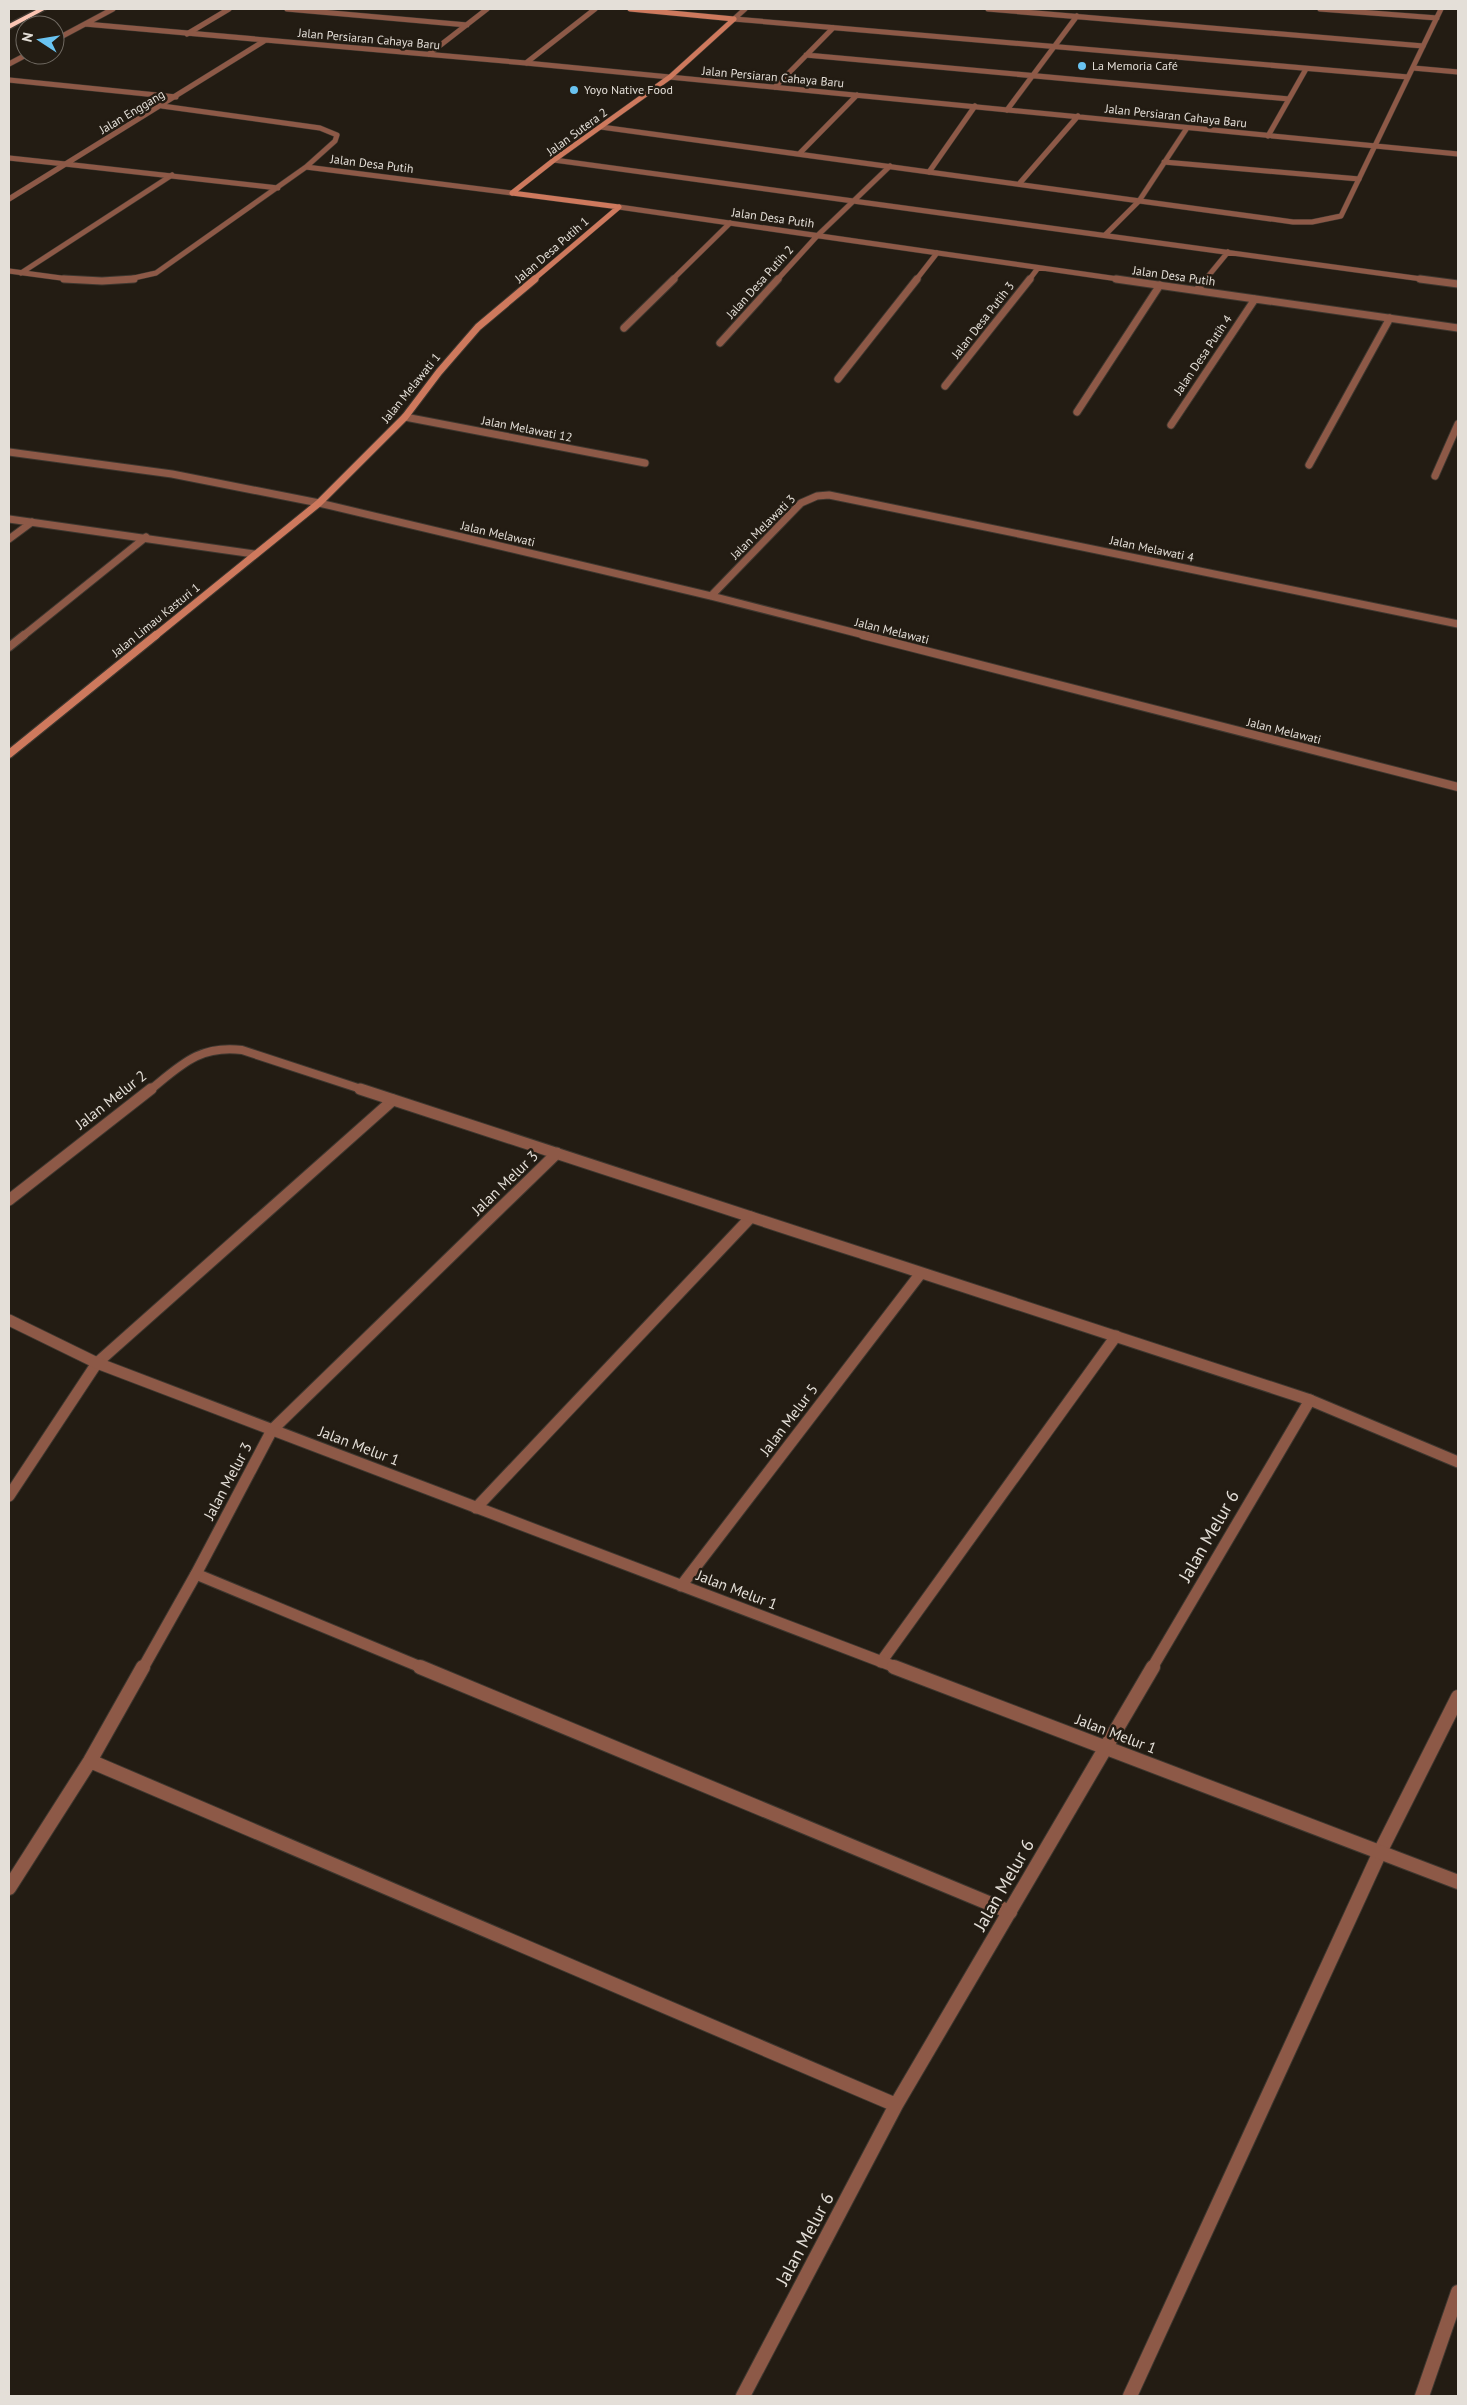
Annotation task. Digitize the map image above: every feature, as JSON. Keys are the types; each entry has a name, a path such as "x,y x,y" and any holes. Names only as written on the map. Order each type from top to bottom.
{"highway":[{"path":"9,27 43,9"}],"street":[{"path":"65,35 113,9"},
{"path":"187,34 229,9"},
{"path":"287,9 467,25"},
{"path":"429,54 487,9"},
{"path":"526,63 595,9"},
{"path":"630,9 1408,78"},
{"name":"Jalan Sutera 2","path":"512,193 554,160 670,77 745,9"},
{"path":"988,9 1423,46"},
{"path":"1050,14 1054,9"},
{"path":"1320,9 1437,18"},
{"path":"601,127 1293,222 1312,222 1341,216 1441,9"},
{"path":"1007,110 1077,16"},
{"name":"Jalan Persiaran Cahaya Baru","path":"85,24 526,63 1458,154"},
{"path":"775,87 833,28"},
{"name":"Jalan Enggang","path":"9,199 162,106 264,40"},
{"path":"806,55 1289,99"},
{"path":"1413,68 1458,72"},
{"path":"1268,136 1306,69"},
{"path":"9,80 176,97"},
{"path":"799,154 856,95"},
{"name":"Jalan Desa Putih","path":"162,106 320,128 337,135 335,141 306,167"},
{"path":"929,172 975,106"},
{"path":"1019,184 1078,116"},
{"path":"1105,235 1139,200 1187,128"},
{"path":"9,158 278,188"},
{"path":"554,160 1458,284"},
{"path":"1164,162 1358,179"},
{"name":"Jalan Desa Putih 2","path":"720,342 817,236 890,166"},
{"path":"9,271 107,282 142,278 156,273 306,167"},
{"name":"Jalan Desa Putih","path":"306,167 730,223 1458,328"},
{"path":"21,272 172,176"},
{"name":"Jalan Desa Putih 1","path":"500,310 619,208"},
{"path":"624,328 730,223"},
{"path":"1197,290 1228,252"},
{"path":"838,379 937,253"},
{"name":"Jalan Desa Putih 3","path":"945,386 1038,268"},
{"path":"1077,412 1160,285"},
{"name":"Jalan Desa Putih 4","path":"1171,424 1255,299"},
{"name":"Jalan Melawati 1","path":"318,503 405,417 458,349 478,327 500,310"},
{"path":"1309,464 1390,318"},
{"name":"Jalan Melawati 12","path":"405,417 645,463"},
{"path":"1435,476 1458,424"},
{"name":"Jalan Melawati","path":"9,452 172,474 318,503 712,596 1458,787"},
{"name":"Jalan Melawati 3","path":"712,596 801,503 817,496 841,496"},
{"name":"Jalan Melawati 4","path":"841,496 1458,624"},
{"name":"Jalan Limau Kasturi 1","path":"9,754 318,503"},
{"path":"9,518 254,554"},
{"path":"9,540 32,522"},
{"path":"9,648 146,537"},
{"name":"Jalan Melur 2","path":"9,1200 188,1059 199,1052 213,1048 242,1050 1310,1400 1458,1462"},
{"path":"9,1496 97,1364 393,1100"},
{"name":"Jalan Melur 3","path":"9,1888 90,1761 196,1574 272,1430 557,1153"},
{"path":"476,1508 751,1217"},
{"name":"Jalan Melur 5","path":"681,1586 921,1273"},
{"name":"Jalan Melur 1","path":"9,1320 97,1364 1458,1882"},
{"path":"881,1662 1116,1336"},
{"name":"Jalan Melur 6","path":"743,2396 896,2105 1310,1400"},
{"path":"196,1574 1010,1912"},
{"path":"1130,2396 1380,1852 1458,1697"},
{"path":"90,1761 896,2105"},
{"path":"1422,2396 1458,2292"}],"place":[{"name":"La Memoria Café","path":"1082,66"},
{"name":"Yoyo Native Food","path":"574,90"}]}
